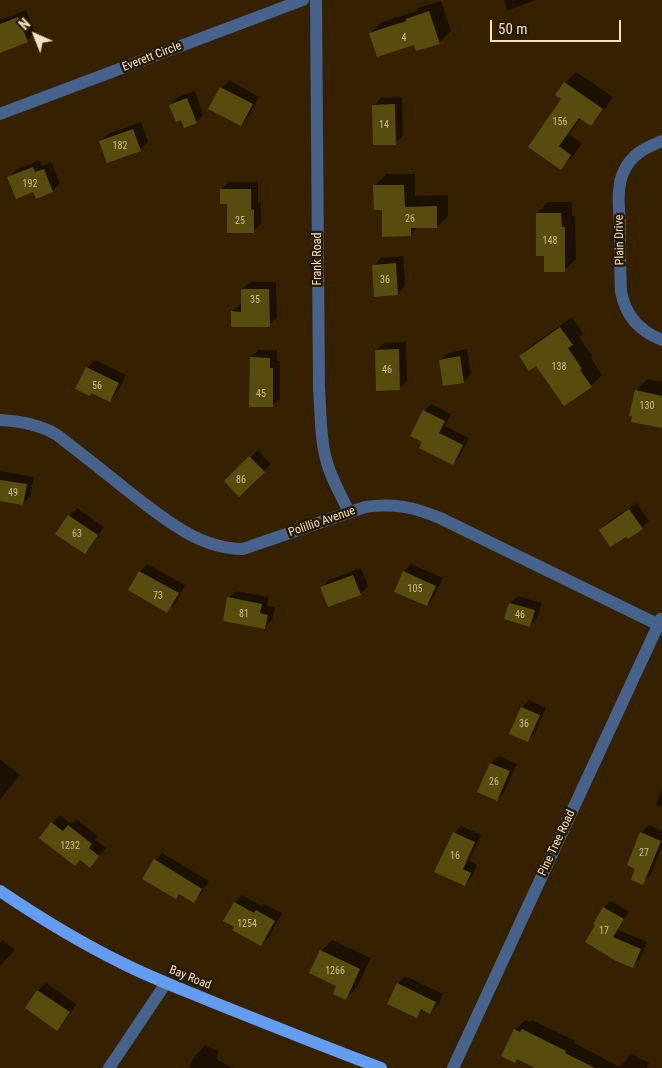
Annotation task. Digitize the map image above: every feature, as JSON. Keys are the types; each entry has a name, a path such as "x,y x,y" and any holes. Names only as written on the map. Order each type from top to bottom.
{"main road":[{"name":"Bay Road","path":"0,891 95,950 125,965 380,1068"}],"street":[{"name":"Everett Circle","path":"0,114 303,0"},
{"name":"Frank Road","path":"316,0 319,389 324,447 328,466 349,512"},
{"name":"Plain Drive","path":"662,140 639,153 628,164 621,180 619,196 622,299 629,316 648,334 662,340"},
{"name":"Polillio Avenue","path":"0,420 18,421 46,428 160,516 193,536 220,547 243,549 365,507 392,505 416,509 660,622"},
{"name":"Pine Tree Road","path":"452,1068 660,622"},
{"path":"109,1068 166,983"}],"building":[{"path":"429,11 440,44 416,51 414,45 377,57 369,33"},
{"path":"18,17 28,42 0,53 0,24"},
{"path":"564,82 603,109 591,126 579,118 559,146 571,155 561,170 528,147 561,99 555,95"},
{"path":"220,87 253,104 241,126 208,109"},
{"path":"187,98 197,123 184,128 181,120 176,122 169,105"},
{"path":"395,104 396,145 373,145 372,105"},
{"path":"133,129 141,151 107,163 99,141"},
{"path":"33,167 35,172 44,169 53,192 36,199 33,192 16,199 7,177"},
{"path":"373,185 404,185 405,207 437,206 437,228 411,228 411,236 382,237 382,210 374,210"},
{"path":"220,189 251,189 251,210 254,209 254,233 227,233 227,204 220,204"},
{"path":"536,213 561,213 562,227 565,227 565,272 544,272 544,256 536,256"},
{"path":"396,263 398,295 374,297 372,265"},
{"path":"241,289 269,289 270,327 231,327 231,311 241,312"},
{"path":"560,327 573,345 568,348 592,387 564,406 536,366 529,371 519,356"},
{"path":"399,349 400,390 376,391 375,350"},
{"path":"460,356 464,383 443,386 439,360"},
{"path":"250,357 270,358 270,368 273,368 273,407 249,407"},
{"path":"86,367 119,383 110,402 91,393 90,396 75,389"},
{"path":"635,390 662,396 662,428 631,422 632,416 629,416"},
{"path":"423,410 445,421 439,433 463,445 453,465 419,448 422,442 410,436"},
{"path":"249,456 265,472 239,497 224,481"},
{"path":"0,480 27,484 23,505 0,501"},
{"path":"629,509 643,529 628,539 626,537 610,547 599,530"},
{"path":"68,515 98,535 85,554 55,534"},
{"path":"139,571 179,593 167,613 128,590"},
{"path":"403,571 436,586 427,606 394,592"},
{"path":"353,575 361,595 328,607 320,587"},
{"path":"227,597 262,604 260,613 268,615 265,629 223,621"},
{"path":"509,603 535,610 530,627 504,619"},
{"path":"521,707 540,715 528,742 509,734"},
{"path":"490,763 510,771 497,801 477,792"},
{"path":"51,822 63,831 68,825 92,844 89,848 99,856 90,868 80,860 75,866 39,838"},
{"path":"453,832 475,842 463,869 471,873 465,886 434,872"},
{"path":"640,832 661,841 643,885 631,880 635,869 627,865"},
{"path":"154,859 202,889 194,903 179,894 176,899 142,879"},
{"path":"234,902 254,913 256,910 275,921 261,946 232,930 234,927 223,921"},
{"path":"603,907 624,919 613,937 641,949 633,968 616,961 585,942"},
{"path":"320,950 360,969 346,1000 333,994 336,986 309,973"},
{"path":"397,983 436,1002 430,1014 421,1009 417,1018 387,1004"},
{"path":"37,990 70,1012 57,1031 25,1008"},
{"path":"514,1029 520,1032 522,1029 595,1068 535,1068 517,1059 515,1063 501,1056"}]}
